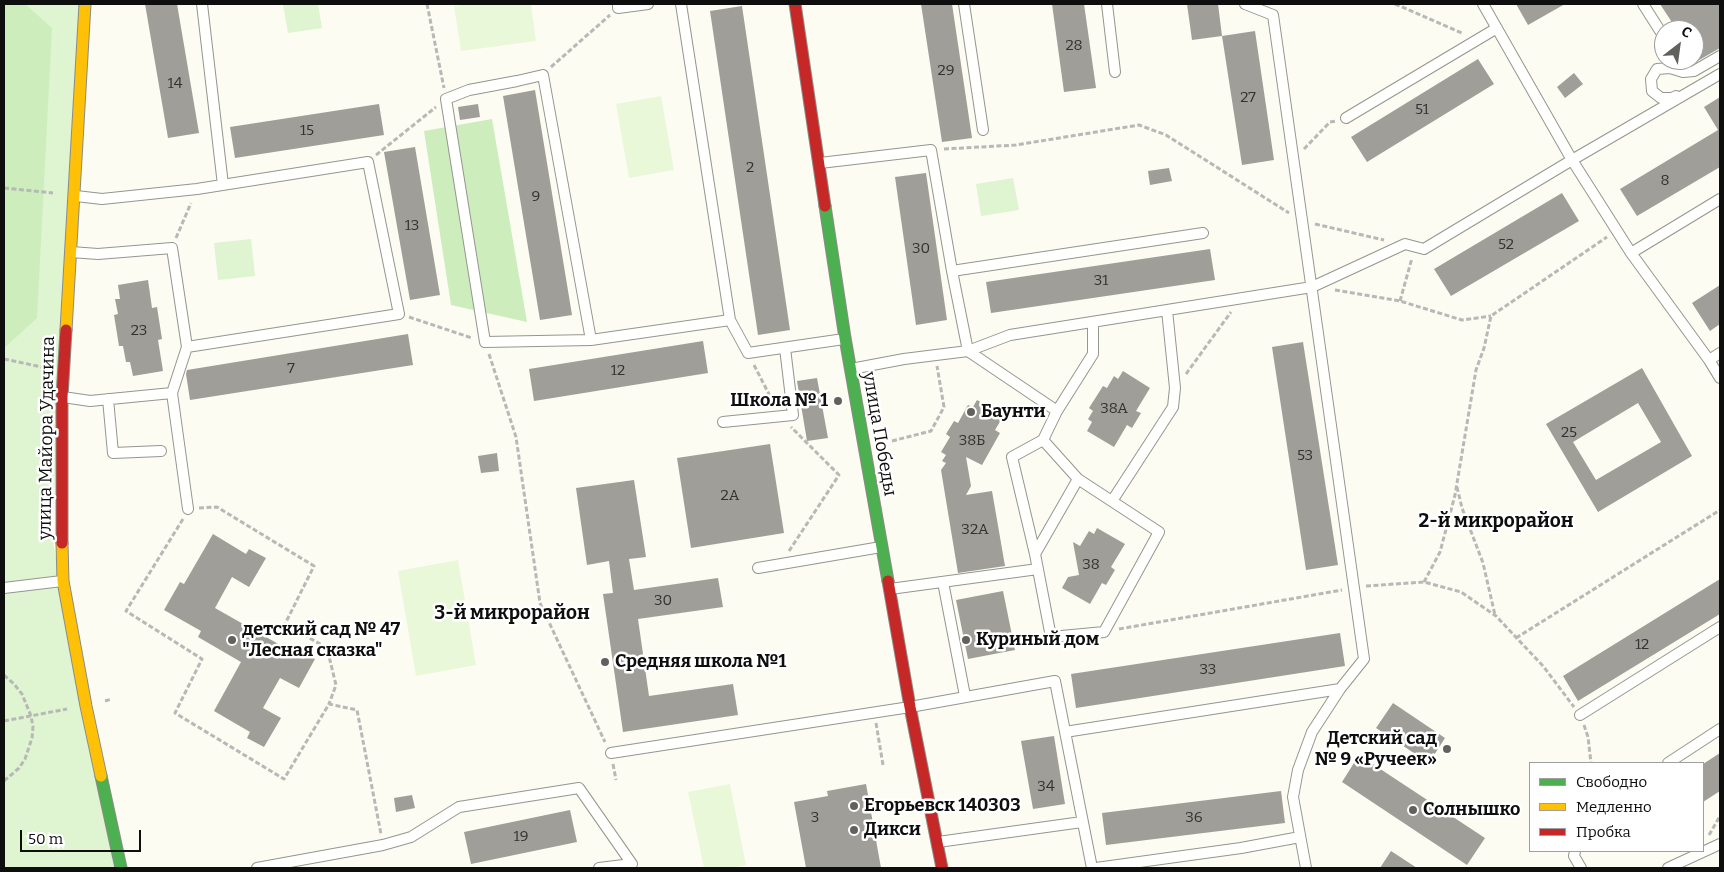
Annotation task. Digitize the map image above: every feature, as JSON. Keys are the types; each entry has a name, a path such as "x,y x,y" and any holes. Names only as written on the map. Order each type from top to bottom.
{"street":[{"name":"улица Майора Удачина","path":"85,4 62,397 61,525 64,581 86,706 121,868"},
{"name":"улица Победы","path":"795,4 850,369 910,707 942,868"}],"lane":[{"path":"202,4 223,185"},
{"path":"618,6 648,4"},
{"path":"681,4 730,320 748,354 845,338"},
{"path":"964,4 983,130"},
{"path":"1107,4 1115,72"},
{"path":"1244,4 1273,15 1364,659 1340,689 1312,732 1298,770 1293,797 1306,868"},
{"path":"1483,4 1572,160 1616,231 1720,378"},
{"path":"1643,4 1654,21"},
{"path":"1346,118 1496,28"},
{"path":"1720,56 1694,71 1683,72 1670,68 1657,69 1651,79 1652,91 1661,98 1672,98 1720,66"},
{"path":"850,369 968,351 1010,335 1312,287 1404,244 1424,249 1720,74"},
{"path":"591,340 543,75 469,90 446,99 485,342 591,340 730,320"},
{"path":"818,163 931,150 968,351 1057,411"},
{"path":"74,196 102,199 197,189 368,162 398,314 187,347"},
{"path":"1630,253 1720,199"},
{"path":"952,271 1202,233"},
{"path":"71,252 98,254 172,248 187,347 172,393 188,509"},
{"path":"1112,501 1173,407 1175,388 1167,310"},
{"path":"1043,440 1078,479 1159,532 1104,632 1051,637 1035,554 1012,457 1043,440 1057,411 1093,354 1093,322"},
{"path":"723,422 793,416 785,348"},
{"path":"1709,360 1720,353"},
{"path":"62,397 90,401 172,393"},
{"path":"108,399 113,453 161,451"},
{"path":"1035,554 1078,479"},
{"path":"758,568 882,546"},
{"path":"889,589 1038,569"},
{"path":"4,588 64,581"},
{"path":"943,582 965,696"},
{"path":"1580,715 1720,627"},
{"path":"611,753 910,707 1055,680 1092,868"},
{"path":"1065,732 1340,689"},
{"path":"1670,762 1720,729"},
{"path":"257,868 298,865 383,845 411,836 459,806 580,788 634,866"},
{"path":"937,842 1082,822"},
{"path":"1096,868 1241,848 1300,837"},
{"path":"1704,851 1720,844"},
{"path":"1575,852 1574,856 1581,868"},
{"path":"1668,868 1703,852"},
{"path":"599,868 634,866"}],"path":[{"path":"368,162 446,99 427,4"},
{"path":"1394,4 1476,40"},
{"path":"543,75 618,6"},
{"path":"1294,160 1330,122 1346,118"},
{"path":"931,150 1016,145 1139,125 1166,135 1303,221 1404,244"},
{"path":"4,188 74,196"},
{"path":"172,248 197,189"},
{"path":"1312,287 1400,301 1462,320 1490,316 1616,231"},
{"path":"1400,301 1415,247"},
{"path":"1175,388 1241,298"},
{"path":"398,314 485,342 516,437 540,602 611,753 616,780"},
{"path":"1424,582 1440,552 1457,486 1476,370 1484,348 1490,316"},
{"path":"748,354 780,416 839,475 780,564"},
{"path":"892,441 931,431 944,407 935,355"},
{"path":"4,360 64,372"},
{"path":"1457,486 1462,508 1483,563 1496,616"},
{"path":"217,507 314,566 285,624 327,648 336,685 329,704 284,779 175,713 202,659 126,611 188,509 217,507"},
{"path":"1516,638 1720,510"},
{"path":"4,676 22,694 32,716 32,738 29,749 19,768 4,781"},
{"path":"329,704 357,710 383,845"},
{"path":"4,721 86,706"},
{"path":"1580,715 1588,737 1591,762"},
{"path":"876,720 883,765"},
{"path":"1707,838 1720,816"}],"green space":[{"path":"4,4 80,4 52,537 114,868 4,868"},
{"path":"4,4 25,4 52,28 37,318 4,348"},
{"path":"318,4 322,28 288,33 283,5"},
{"path":"468,4 531,4 536,41 461,51 454,6"},
{"path":"661,96 674,170 629,178 616,104"},
{"path":"492,119 527,322 451,305 424,131"},
{"path":"1013,178 1019,210 981,216 976,184"},
{"path":"251,239 255,276 218,280 214,243"},
{"path":"458,560 476,665 416,676 398,571"},
{"path":"730,784 746,865 731,868 704,868 688,792"}],"building":[{"path":"145,4 177,4 199,133 168,138"},
{"path":"921,4 952,4 972,138 942,142"},
{"path":"1052,4 1084,4 1096,88 1064,92"},
{"path":"1187,4 1218,4 1222,36 1192,40"},
{"path":"1516,4 1565,4 1528,25"},
{"path":"1660,4 1720,4 1720,48 1704,57 1704,20 1670,20"},
{"path":"742,6 790,330 758,335 710,11"},
{"path":"1255,31 1274,160 1242,165 1222,36"},
{"path":"1478,59 1494,84 1367,162 1351,137"},
{"path":"1574,73 1583,84 1565,98 1557,87"},
{"path":"535,90 572,315 540,320 503,96"},
{"path":"1720,97 1720,167 1637,216 1620,189 1718,130 1704,107"},
{"path":"379,104 384,135 235,158 230,127"},
{"path":"478,104 480,117 460,120 458,107"},
{"path":"415,147 440,295 410,300 384,152"},
{"path":"1169,168 1172,181 1150,185 1148,171"},
{"path":"926,173 947,320 916,325 895,177"},
{"path":"1562,193 1579,221 1451,296 1434,269"},
{"path":"1210,249 1215,280 991,313 986,282"},
{"path":"148,280 152,308 157,307 162,339 158,340 163,371 133,376 130,362 126,362 123,346 119,346 114,315 118,314 115,299 120,299 118,285"},
{"path":"1720,285 1720,324 1710,331 1692,303"},
{"path":"408,334 413,365 190,400 187,370"},
{"path":"703,341 708,373 534,401 529,369"},
{"path":"1303,342 1338,565 1306,570 1272,347"},
{"path":"1642,368 1692,456 1598,512 1546,424","holes":["1638,403 1661,442 1596,480 1573,442"]},
{"path":"1123,371 1150,388 1136,411 1141,413 1132,428 1127,425 1114,447 1087,431 1092,422 1088,419 1093,411 1089,408 1103,386 1107,388 1114,376 1118,379"},
{"path":"817,378 828,438 807,441 797,381"},
{"path":"977,400 1004,415 995,430 1000,433 982,465 966,457 971,486 966,495 992,491 1005,566 958,573 941,470 946,463 942,461 946,455 941,452 950,437 946,434 954,421 958,423 968,405 973,407"},
{"path":"770,444 784,533 691,548 677,458"},
{"path":"497,453 499,471 481,473 478,456"},
{"path":"634,480 646,557 629,559 634,590 718,578 723,607 638,619 649,696 733,684 738,715 623,732 603,594 613,593 609,561 587,565 576,488"},
{"path":"1097,528 1125,544 1111,567 1115,570 1106,585 1102,583 1090,604 1062,588 1068,577 1079,575 1073,542 1080,546 1089,531 1094,534"},
{"path":"213,534 246,554 249,549 266,558 249,587 232,577 215,608 296,654 298,650 315,659 299,688 280,678 263,708 281,718 264,747 247,738 250,732 214,711 241,662 198,637 201,631 164,610 180,582 184,584"},
{"path":"1720,579 1720,614 1578,701 1563,676"},
{"path":"1003,591 1015,650 968,659 956,600"},
{"path":"1340,633 1345,666 1076,708 1071,674"},
{"path":"1393,703 1445,738 1429,763 1376,728"},
{"path":"1054,736 1065,804 1033,809 1021,741"},
{"path":"1720,753 1720,791 1704,801 1704,763"},
{"name":"Солнышко","path":"1359,755 1485,838 1467,865 1342,782"},
{"path":"866,784 881,868 806,868 794,802 828,796 827,791"},
{"path":"1281,791 1285,823 1106,845 1102,813"},
{"path":"412,795 415,808 396,812 394,798"},
{"path":"570,810 577,842 471,864 464,832"},
{"name":"Солнышко","path":"1391,851 1417,868 1380,868"}],"traffic: fast":[{"path":"825,206 845,338 888,581"},
{"path":"101,776 121,868"}],"traffic: slow":[{"path":"66,330 85,4"},
{"path":"62,543 63,581 101,776"}],"traffic: jam":[{"path":"795,4 825,206"},
{"path":"62,543 62,397 66,330"},
{"path":"888,581 910,707 942,868"}],"place":[{"name":"Школа № 1","path":"838,401"},
{"name":"Баунти","path":"971,412"},
{"name":"детский сад № 47 \"Лесная сказка\"","path":"232,640"},
{"name":"Куриный дом","path":"966,640"},
{"name":"Средняя школа №1","path":"605,662"},
{"name":"Детский сад № 9 «Ручеек»","path":"1447,749"},
{"name":"Егорьевск 140303","path":"854,806"},
{"name":"Солнышко","path":"1413,810"},
{"name":"Дикси","path":"854,830"}],"district":[{"name":"2-й микрорайон","path":"1496,522"},
{"name":"3-й микрорайон","path":"512,614"}]}
